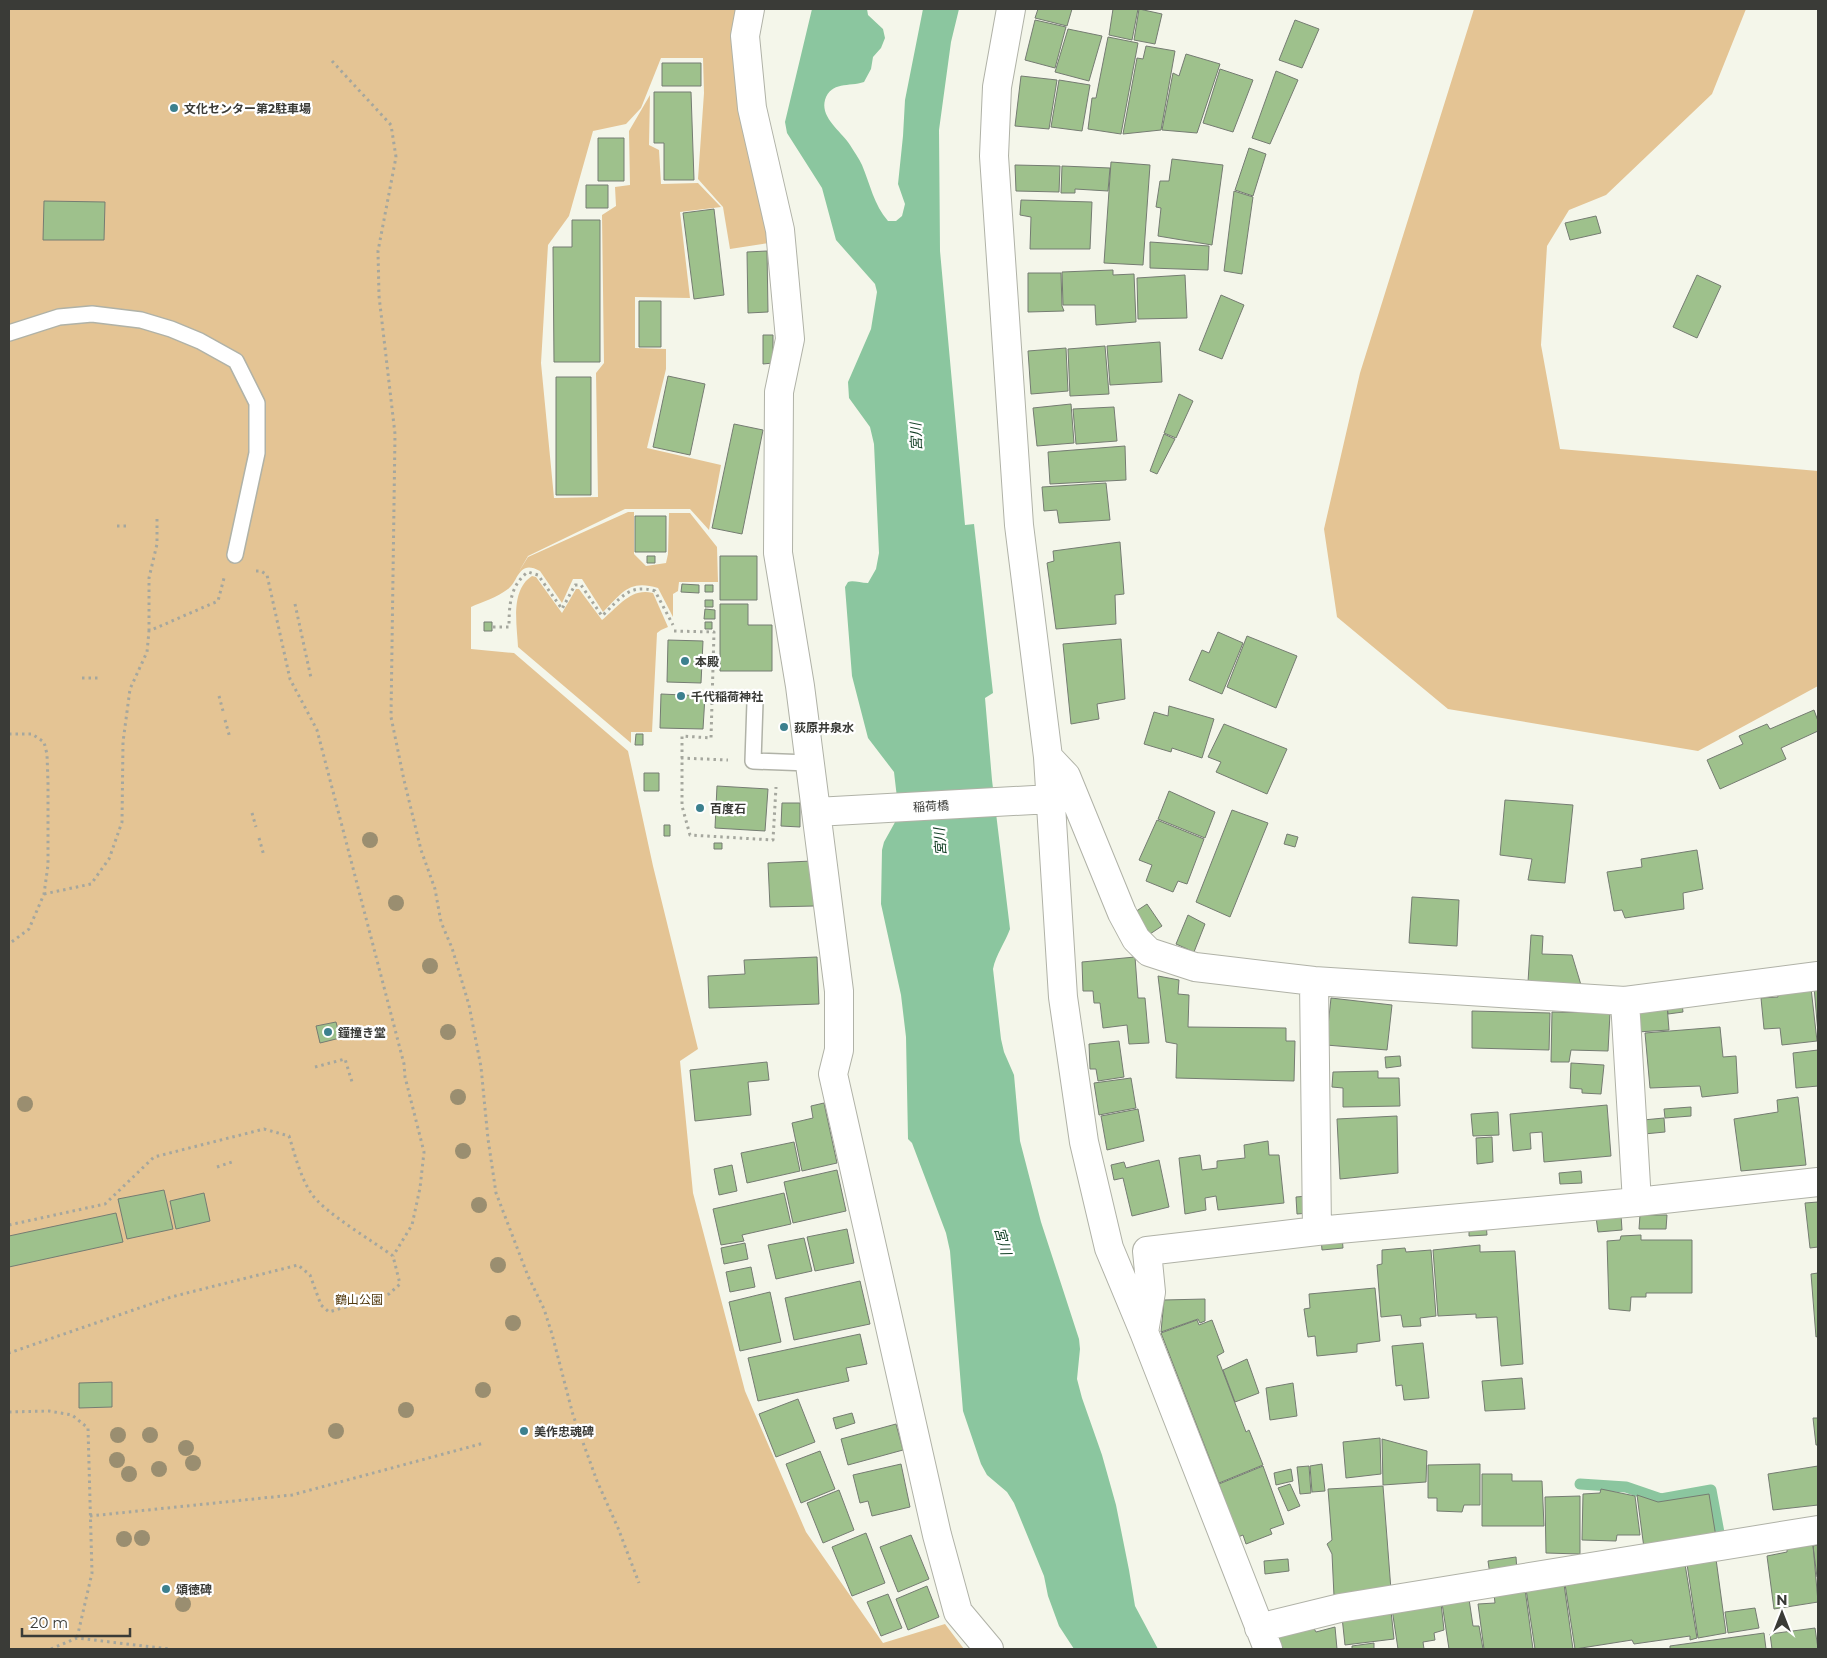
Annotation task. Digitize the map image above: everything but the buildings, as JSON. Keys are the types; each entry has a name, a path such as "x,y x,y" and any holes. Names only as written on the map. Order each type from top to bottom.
{"street":[{"path":"750,9 744,36 752,108 780,230 790,339 779,392 778,552 800,686 809,763 819,812 839,991 839,1050 833,1074 937,1535 958,1612 989,1649"},
{"path":"1011,9 997,87 994,156 1019,525 1048,757 1045,799 1063,997 1084,1142 1109,1248 1144,1332 1263,1639 1340,1608 1818,1530"},
{"path":"1048,757 1066,776 1122,913 1136,939 1149,952 1194,967 1314,981 1625,1001 1818,976"},
{"name":"稲荷橋","path":"819,812 1045,799"},
{"path":"1314,981 1317,1231"},
{"path":"1625,1001 1637,1202"},
{"path":"1144,1332 1151,1292 1147,1251 1317,1231 1637,1202 1818,1182"}],"lane":[{"path":"9,333 58,317 92,314 141,320 200,341 236,361 257,403 257,454 235,555"},
{"path":"755,702 753,761 809,763"}],"path":[{"path":"332,61 391,125 396,157 378,251 380,296 395,434 391,717 421,850 435,889 441,922 452,948 469,1006 481,1067 496,1194 528,1276 544,1309 573,1416 639,1583"},
{"path":"44,894 91,884 109,859 122,822 123,742 130,689 147,652 149,578 157,544 157,516"},
{"path":"117,526 128,526"},
{"path":"252,572 261,571 267,575 290,679 317,730 404,1064 405,1076 424,1152 420,1188 412,1225 393,1256"},
{"path":"493,627 509,627 513,592 521,578 528,572 538,575 562,609 575,585 581,585 602,616 631,590 644,588 655,591 673,625"},
{"path":"149,631 218,601 222,579 228,575"},
{"path":"295,604 311,678"},
{"path":"674,631 714,632 711,738 682,736 682,806 690,835 773,840 777,761"},
{"path":"82,678 99,678"},
{"path":"218,696 223,711"},
{"path":"225,720 230,738"},
{"path":"9,734 32,734 44,742 47,754 48,865 44,894 29,928 9,944"},
{"path":"681,758 719,760"},
{"path":"252,813 256,827"},
{"path":"259,838 264,856"},
{"path":"315,1067 345,1059 352,1082"},
{"path":"9,1226 105,1204 154,1157 264,1129 289,1136 302,1176 311,1194 322,1207 393,1256 400,1284 389,1294 329,1312 321,1305 310,1275 298,1265 171,1297 9,1353"},
{"path":"217,1167 232,1162"},
{"path":"9,1412 49,1411 72,1415 88,1428 92,1573 77,1638"},
{"path":"90,1516 292,1495 484,1443"},
{"path":"51,1649 77,1638 169,1649"}],"green space":[{"name":"鶴山公園","path":"9,9 737,9 740,110 769,243 730,249 723,207 698,179 704,93 703,58 661,58 641,108 626,124 593,131 569,216 548,245 541,363 554,498 598,497 596,373 604,363 602,215 616,206 615,187 630,185 629,131 650,95 649,145 659,150 661,184 698,183 721,207 680,212 690,298 635,297 635,348 666,349 666,369 647,448 721,465 709,530 690,509 625,509 528,556 518,573 528,557 628,512 634,512 634,554 646,566 666,563 669,513 690,513 717,547 718,582 679,582 678,591 673,594 673,617 658,588 640,585 633,587 621,594 603,612 582,579 573,579 562,603 540,571 533,568 523,569 512,585 504,592 471,607 471,649 514,653 628,751 653,866 698,1049 680,1061 693,1193 745,1391 806,1532 883,1643 945,1624 964,1649 9,1649"},
{"path":"1474,9 1746,9 1712,94 1606,195 1569,210 1547,246 1541,345 1560,449 1818,471 1818,686 1698,751 1448,709 1337,617 1324,529 1360,373"},
{"path":"532,576 536,577 562,613 576,589 579,589 602,620 631,595 645,592 653,593 668,627 657,633 652,732 631,732 631,743 518,647 516,608 520,590"}],"water":[{"name":"宮川","path":"812,9 867,9 868,15 883,29 885,38 881,48 873,57 871,69 864,82 836,87 828,94 824,107 829,119 846,140 862,165 883,215 888,221 896,221 902,216 905,204 898,184 905,100 923,9 959,9 951,42 939,130 940,251 965,525 974,524 993,693 985,698 992,780 1010,929 996,958 993,969 1001,1039 1004,1052 1014,1075 1020,1141 1041,1222 1079,1339 1077,1379 1116,1505 1135,1606 1158,1649 1074,1649 1059,1626 1048,1596 1044,1576 1014,1503 1007,1492 987,1475 981,1464 963,1411 950,1251 946,1233 912,1143 908,1139 906,1037 901,995 881,904 882,850 884,842 899,815 894,772 868,738 852,676 845,587 850,581 868,583 876,569 879,553 874,444 870,427 849,398 848,382 871,329 877,292 875,284 836,240 822,188 787,133 785,122"}],"waterway":[{"path":"1580,1484 1626,1487 1661,1499 1711,1490 1720,1538"}],"place":[{"name":"文化センター第2駐車場","path":"174,108"},
{"name":"本殿","path":"685,661"},
{"name":"千代稲荷神社","path":"681,696"},
{"name":"荻原井泉水","path":"784,727"},
{"name":"百度石","path":"700,808"},
{"name":"鐘撞き堂","path":"328,1032"},
{"name":"美作忠魂碑","path":"524,1431"},
{"name":"頌徳碑","path":"166,1589"}]}
